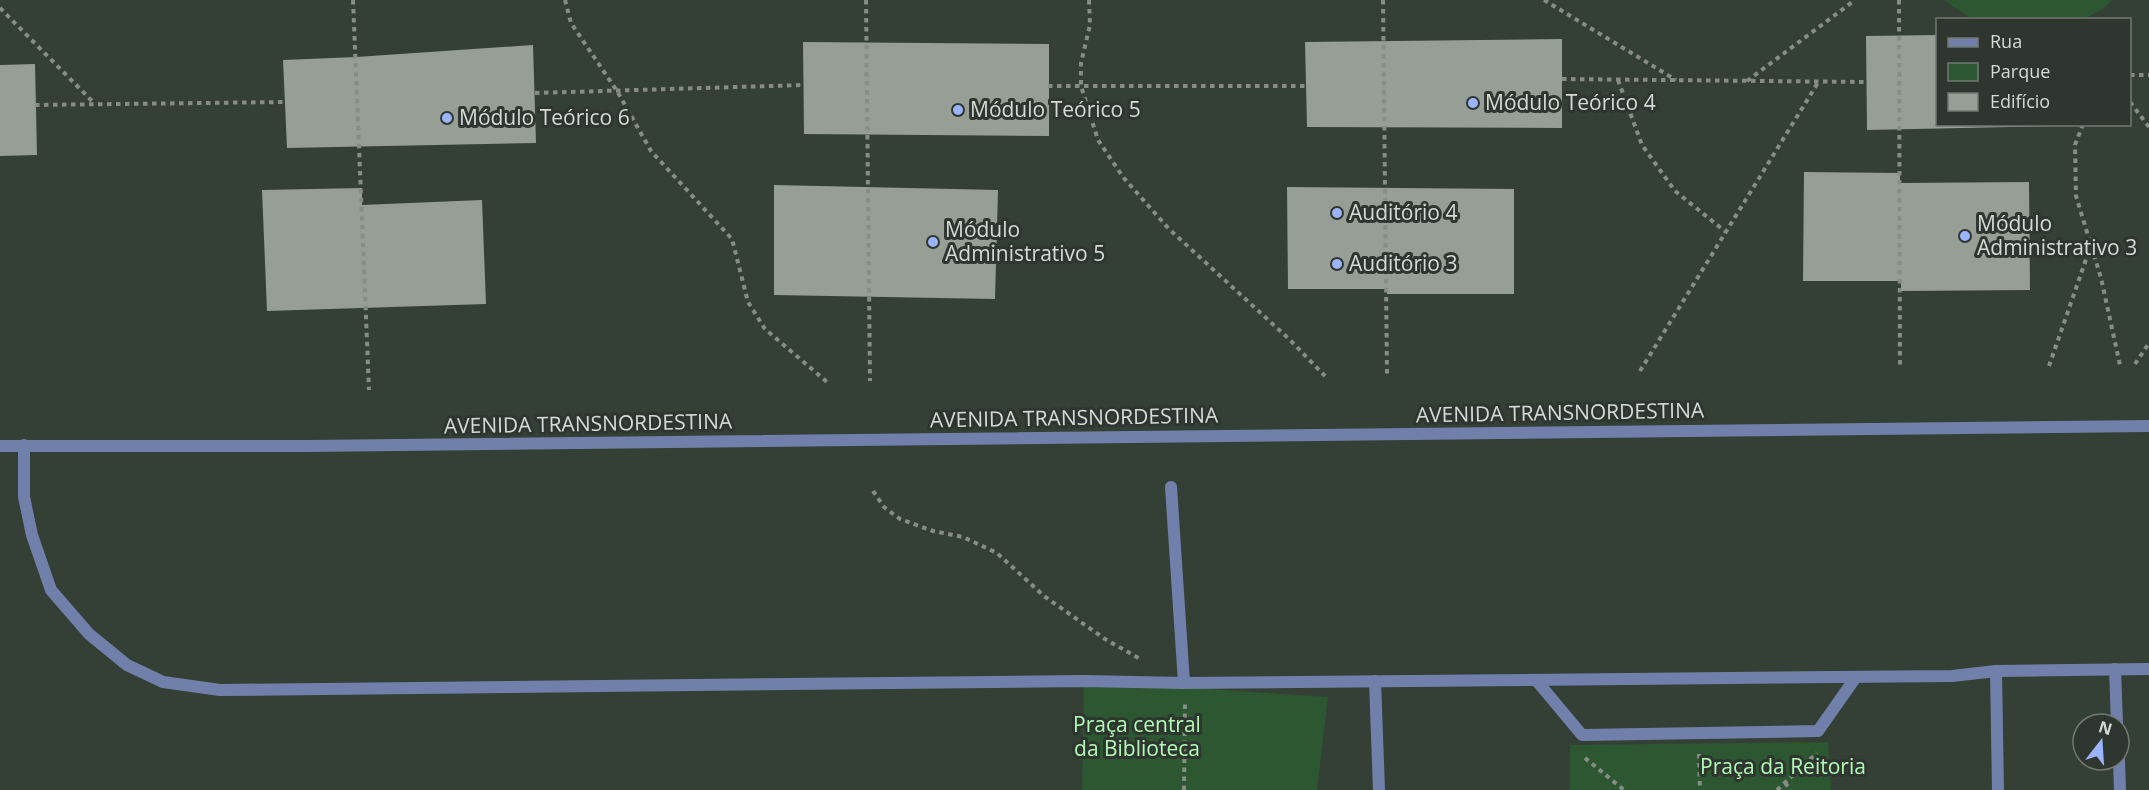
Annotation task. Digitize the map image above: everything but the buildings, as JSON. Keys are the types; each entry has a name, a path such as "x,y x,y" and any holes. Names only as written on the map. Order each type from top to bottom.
{"street":[{"name":"AVENIDA TRANSNORDESTINA","path":"0,446 319,446 2149,426"},
{"path":"24,445 24,497 32,535 51,590 89,634 127,666 163,682 220,690 1084,681 1184,683 1952,676 1996,671 2149,669"},
{"path":"1171,487 1184,683"},
{"path":"2115,669 2117,712"},
{"path":"1996,671 1998,790"},
{"path":"1536,680 1582,735 1818,731 1856,677"},
{"path":"1375,681 1379,790"},
{"path":"2119,772 2120,790"}],"path":[{"path":"353,0 369,390"},
{"path":"565,0 571,23 617,91 651,150 732,239 748,302 765,329 827,382"},
{"path":"866,0 870,381"},
{"path":"1089,0 1090,25 1081,63 1081,86 1098,140 1123,177 1169,229 1289,339 1325,376"},
{"path":"1383,0 1388,375"},
{"path":"1544,0 1676,81"},
{"path":"1746,81 1855,0"},
{"path":"1899,0 1900,367"},
{"path":"0,8 95,104"},
{"path":"2131,75 2149,75"},
{"path":"1562,79 1866,82"},
{"path":"1618,80 1642,145 1675,191 1726,232"},
{"path":"1640,371 1819,81"},
{"path":"535,93 804,85"},
{"path":"1048,86 1306,86"},
{"path":"35,105 285,102"},
{"path":"2131,103 2149,127"},
{"path":"2082,126 2074,145 2076,196 2101,278 2120,364"},
{"path":"2049,366 2091,244"},
{"path":"2135,364 2149,343"},
{"path":"873,491 884,507 900,519 933,531 963,537 997,553 1044,596 1105,639 1145,661"},
{"path":"1184,790 1185,698"},
{"path":"1777,790 1820,751"},
{"path":"1577,752 1624,790"},
{"path":"1785,783 1791,790"},
{"path":"1612,790 1617,784"}],"shaded area":[{"path":"0,0 2149,0 2149,790 0,790"}],"green space":[{"path":"1944,0 2112,0 2104,8 2086,18 1970,18"},
{"name":"Praça central da Biblioteca","path":"1084,681 1328,697 1317,790 1082,790"},
{"name":"Praça da Reitoria","path":"1828,742 1831,790 1570,790 1570,745"}],"place":[{"name":"Módulo Teórico 4","path":"1473,103"},
{"name":"Módulo Teórico 5","path":"958,110"},
{"name":"Módulo Teórico 6","path":"447,118"},
{"name":"Auditório 4","path":"1337,213"},
{"name":"Módulo Administrativo 3","path":"1965,236"},
{"name":"Módulo Administrativo 5","path":"933,242"},
{"name":"Auditório 3","path":"1337,264"}]}
